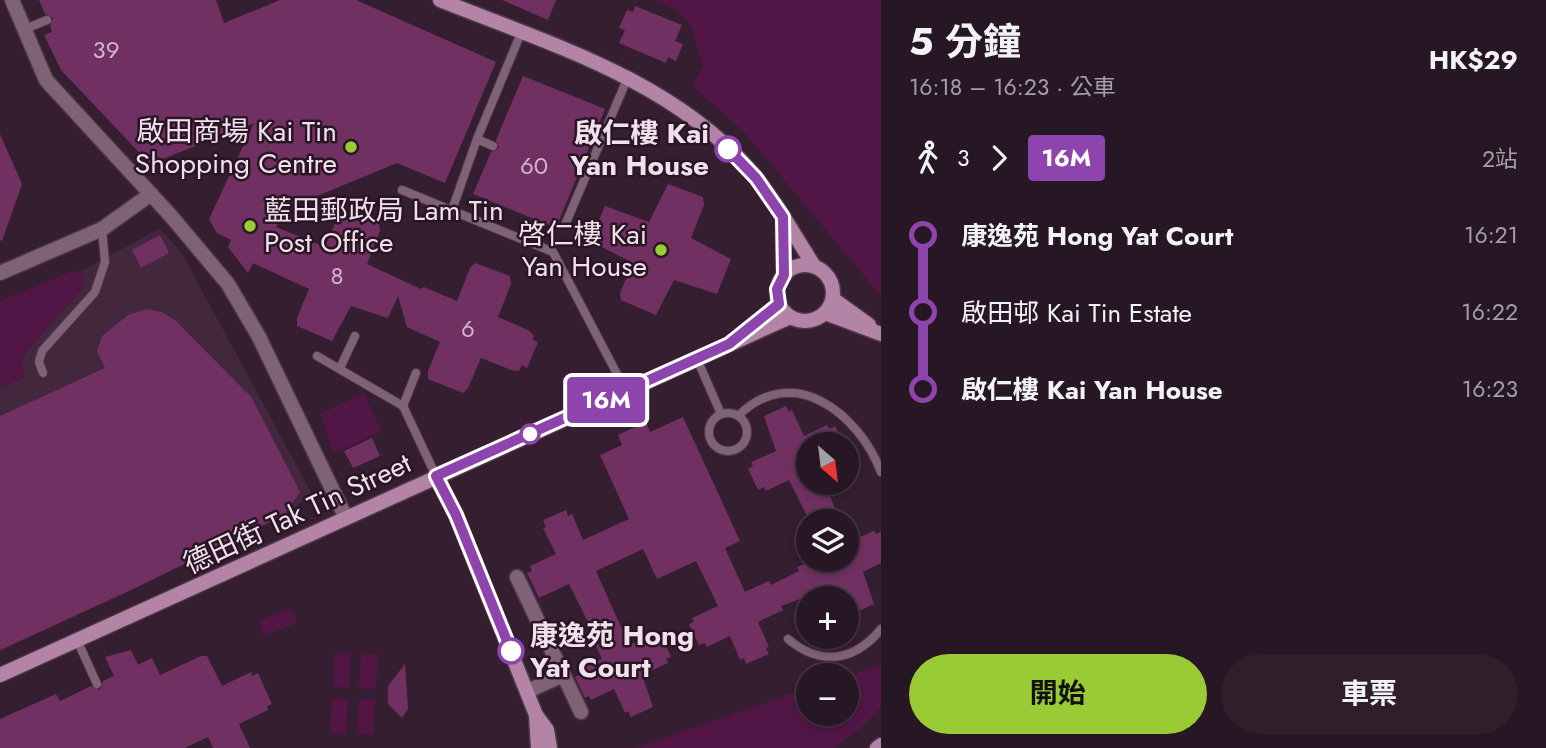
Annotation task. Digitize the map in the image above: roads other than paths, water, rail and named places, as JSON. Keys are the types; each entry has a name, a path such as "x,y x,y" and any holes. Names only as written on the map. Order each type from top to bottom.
{"street":[{"path":"12,0 46,80 228,284 259,337 346,518"},
{"path":"440,0 628,77 675,106 724,144 766,191 814,266 828,275 834,290 833,299 825,313 808,321 789,317 779,304 777,289 784,275 792,268 814,266"},
{"path":"0,273 102,229 150,194"},
{"path":"783,217 784,275"},
{"path":"833,299 881,334"},
{"name":"德田街 Tak Tin Street","path":"729,344 779,304"},
{"path":"825,313 881,334"},
{"name":"德田街 Tak Tin Street","path":"0,675 789,317"},
{"path":"436,476 456,515 528,691 536,715 538,748"},
{"path":"517,578 581,712"},
{"path":"528,691 563,675"},
{"path":"536,715 547,730 550,748"}],"lane":[{"path":"25,29 47,20"},
{"path":"452,210 477,139 521,33"},
{"path":"565,225 628,77"},
{"path":"477,139 493,146"},
{"path":"402,190 553,252 626,391"},
{"path":"43,373 39,362 41,351 95,292 103,276 102,229"},
{"path":"340,368 355,336"},
{"path":"317,356 402,406 436,476"},
{"path":"696,359 721,414"},
{"path":"402,406 416,373"},
{"path":"738,416 748,406 782,392 828,405 857,427 881,472"},
{"path":"721,414 738,416 746,426 746,438 738,448 727,451 715,447 709,436 710,425 721,414"},
{"path":"788,639 802,650 819,657 837,658 854,653 881,629"},
{"path":"77,640 97,684"}],"place":[{"name":"啟田商場 Kai Tin Shopping Centre","path":"351,147"},
{"name":"啟仁樓 Kai Yan House","path":"728,149"},
{"name":"藍田郵政局 Lam Tin Post Office","path":"250,226"},
{"name":"啓仁樓 Kai Yan House","path":"661,250"},
{"name":"康逸苑 Hong Yat Court","path":"511,651"}]}
